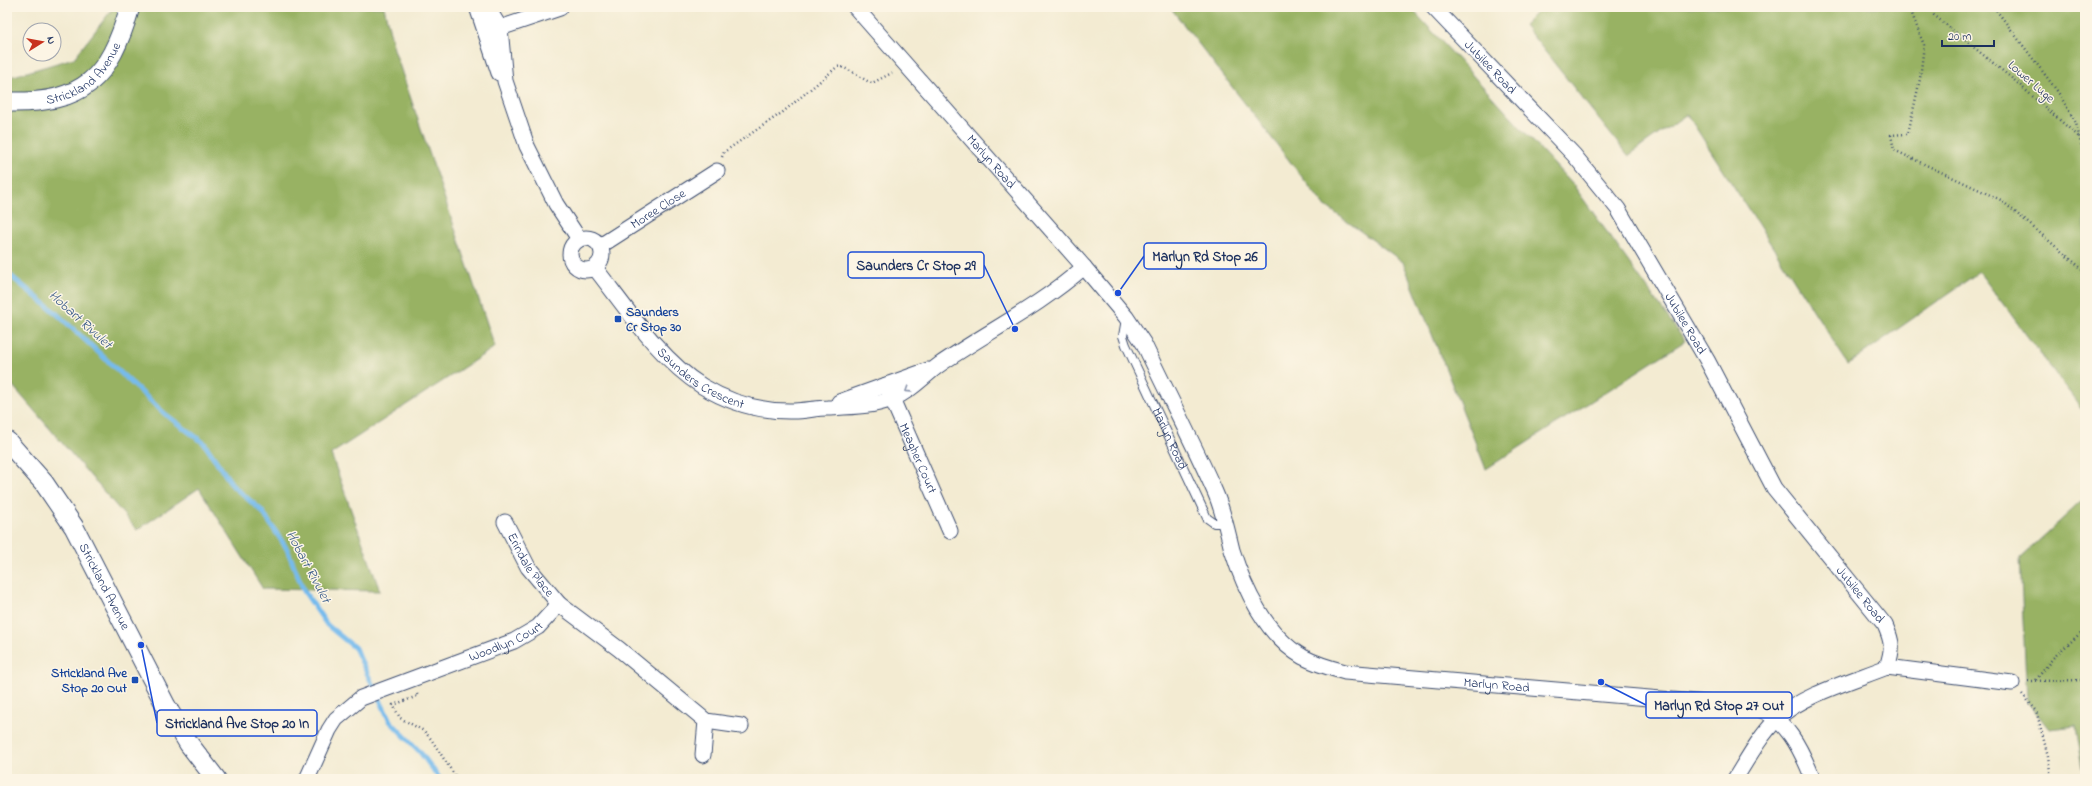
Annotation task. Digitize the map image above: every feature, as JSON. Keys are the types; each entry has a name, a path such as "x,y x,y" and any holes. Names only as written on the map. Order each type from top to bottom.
{"street":[{"name":"Strickland Avenue","path":"7,102 40,102 60,98 87,84 99,74 110,60 130,7"},
{"path":"477,7 496,68 507,88"},
{"path":"487,7 500,28 503,66 507,88 527,146 542,177 579,239"},
{"name":"Marlyn Road","path":"855,7 1084,267 1126,317 1144,344 1215,493 1240,571 1260,613 1287,645 1301,656 1319,665 1345,672 1374,676 1754,707 1766,711 1777,718 1793,739 1813,779"},
{"name":"Jubilee Road","path":"1433,7 1574,155 1618,209 1711,367 1774,488 1885,625 1890,638 1892,650 1887,667"},
{"path":"485,33 560,8"},
{"name":"Moree Close","path":"600,246 717,171"},
{"path":"579,239 593,239 600,246 601,258 595,268 583,270 572,264 570,256 571,248 579,239"},
{"name":"Saunders Crescent","path":"595,268 654,343 700,385 724,398 748,406 770,410 793,411 823,408 889,392 938,366 1038,303 1084,267"},
{"name":"Meagher Court","path":"889,392 950,531"},
{"name":"Strickland Avenue","path":"7,441 44,483 74,527 166,706 189,744 216,779"},
{"name":"Erindale Place","path":"505,522 528,567 560,604"},
{"path":"560,604 619,649 706,721 741,726"},
{"name":"Woodlyn Court","path":"307,779 329,730 336,719 361,698 528,634 538,627 560,604"},
{"path":"1735,779 1763,736 1777,718 1811,697 1887,667 2012,683"},
{"path":"703,755 706,721"}],"path":[{"path":"1914,7 1912,14 1924,45 1920,79 1908,134 1890,134 1894,150 2001,200 2081,268 2085,276"},
{"name":"Lower Luge","path":"1932,7 1934,15 2014,80 2079,137 2085,139"},
{"path":"1994,7 2058,92 2076,123 2085,161"},
{"path":"717,171 724,152 783,112 837,67 843,67 872,83 879,81 904,63"},
{"path":"2036,680 2053,658 2085,629"},
{"path":"2012,683 2036,680 2085,680"},
{"path":"2012,683 2036,710 2048,756 2051,779"},
{"path":"416,690 418,696 393,705 400,718 424,731 431,739 457,779"}],"green space":[{"path":"114,7 384,7 394,49 495,347 331,454 380,591 263,589 199,488 137,530 7,379 7,78 74,58"},
{"path":"1170,7 1410,7 1574,186 1685,341 1486,469 1403,262 1323,204"},
{"path":"1542,7 2085,7 2085,413 1979,272 1848,364 1687,114 1628,156 1524,25"},
{"path":"2085,498 2085,779 2076,726 2049,729 2027,701 2020,558"}],"waterway":[{"name":"Hobart Rivulet","path":"7,273 56,313 165,414 204,443 233,486 262,511 287,549 304,591 327,625 355,648 390,721 420,752 440,779"}],"place":[{"name":"Marlyn Rd Stop 26","path":"1118,293"},
{"name":"Saunders Cr Stop 30","path":"618,319"},
{"name":"Saunders Cr Stop 29","path":"1015,329"},
{"name":"Strickland Ave Stop 20 In","path":"141,645"},
{"name":"Strickland Ave Stop 20 Out","path":"135,680"},
{"name":"Marlyn Rd Stop 27 Out","path":"1601,682"}]}
